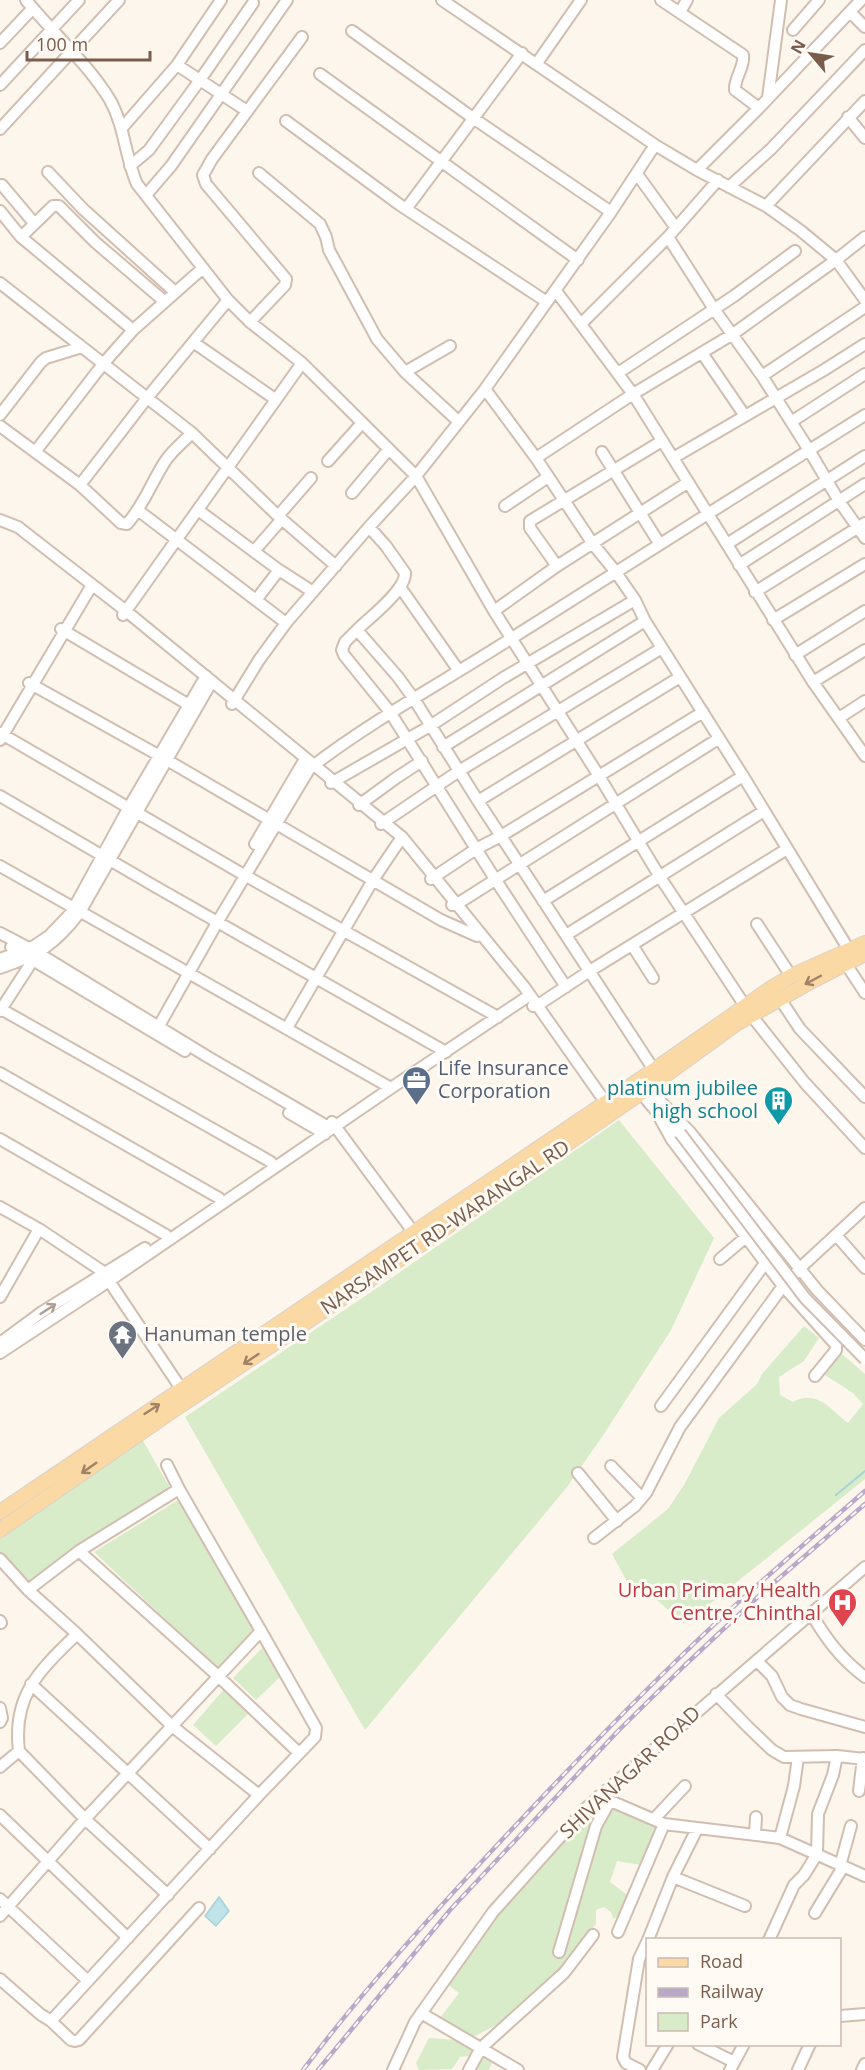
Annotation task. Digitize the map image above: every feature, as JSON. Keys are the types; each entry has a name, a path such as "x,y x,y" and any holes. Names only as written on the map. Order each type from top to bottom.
{"main road":[{"name":"NARSAMPET RD-WARANGAL RD","path":"748,1010 780,999 848,957 865,943"},
{"name":"NARSAMPET RD-WARANGAL RD","path":"0,1530 423,1243 748,1010 791,976 848,957 865,954"},
{"name":"NARSAMPET RD-WARANGAL RD","path":"0,1512 604,1103 645,1082"}],"street":[{"path":"0,129 119,0"},
{"path":"122,128 177,65 221,0"},
{"path":"146,195 171,166 287,0"},
{"path":"442,0 655,145 766,206 836,260 865,300"},
{"path":"537,63 581,0"},
{"path":"661,0 743,55 735,90 759,108"},
{"path":"680,12 687,0"},
{"path":"768,99 781,0"},
{"path":"793,30 819,0"},
{"path":"697,170 768,99 861,0"},
{"path":"0,85 52,30 74,2"},
{"path":"130,166 149,150 253,3"},
{"path":"0,43 30,4 109,100 122,128 130,166 138,184 228,300 250,322 302,363 416,476 512,639 600,776 660,877 748,1010 805,1083 865,1148"},
{"path":"850,12 865,27"},
{"path":"352,31 473,118 611,212"},
{"path":"250,322 285,285 286,279 206,184 203,175 212,159 302,37"},
{"path":"729,187 771,149 865,50"},
{"path":"406,209 522,53"},
{"path":"177,65 247,111"},
{"path":"320,74 578,260"},
{"path":"766,206 865,101"},
{"path":"848,117 865,138"},
{"path":"286,121 406,209 547,302"},
{"path":"233,703 286,623 416,476 485,389 638,174 655,145"},
{"path":"48,172 83,209 175,292"},
{"path":"259,172 320,224 329,250 377,339 405,372 458,421"},
{"path":"638,174 676,228"},
{"path":"582,323 668,237 718,180"},
{"path":"2,186 34,223"},
{"path":"21,237 53,206 59,206 95,242 164,301"},
{"path":"0,211 21,237 133,330"},
{"path":"668,237 714,309 762,376 828,480 838,501 862,525 865,538"},
{"path":"536,458 633,394 733,334 865,237"},
{"path":"618,373 795,251"},
{"path":"35,452 103,364 133,330 203,268"},
{"path":"0,283 192,433 280,518 336,566"},
{"path":"556,291 633,394 795,655 864,752"},
{"path":"80,485 147,398 228,300"},
{"path":"762,376 865,306"},
{"path":"193,342 275,399"},
{"path":"673,458 776,399 865,344"},
{"path":"405,372 450,346"},
{"path":"0,415 41,362 46,358 82,347"},
{"path":"702,352 745,416"},
{"path":"124,613 302,363"},
{"path":"791,422 865,374"},
{"path":"485,389 635,600 645,621 787,849 848,957 865,993"},
{"path":"154,1028 214,921 308,764 512,639 659,543 865,415"},
{"path":"328,461 362,423"},
{"path":"0,426 80,485 123,524 128,524 139,511 168,457 192,433"},
{"path":"557,566 530,528 529,523 533,518 662,441"},
{"path":"352,493 389,449"},
{"path":"602,452 659,543"},
{"path":"727,544 865,456"},
{"path":"505,506 549,477"},
{"path":"255,550 311,478"},
{"path":"494,610 557,566 687,483"},
{"path":"739,565 865,484"},
{"path":"198,510 312,592"},
{"path":"139,511 286,623"},
{"path":"3,521 14,532 124,613 400,838 530,997 604,1103"},
{"path":"755,592 862,525"},
{"path":"369,527 386,546 405,573 405,578 400,587 345,642 342,650 344,655 390,712 566,987"},
{"path":"773,620 865,564"},
{"path":"256,600 279,570"},
{"path":"88,586 2,734 134,807 494,1015"},
{"path":"400,587 459,671"},
{"path":"332,783 430,726 528,663 635,600"},
{"path":"795,655 865,611"},
{"path":"443,747 645,621"},
{"path":"64,627 190,701"},
{"path":"357,630 398,676 414,699 566,935 660,1108 805,1298 865,1359"},
{"path":"383,823 459,771 662,648"},
{"path":"813,682 865,650"},
{"path":"478,801 680,677"},
{"path":"165,755 190,701 207,681"},
{"path":"0,968 29,954 75,912 207,681"},
{"path":"31,683 165,755 441,920 477,936"},
{"path":"839,718 865,701"},
{"path":"433,878 476,849 703,712"},
{"path":"455,904 718,739"},
{"path":"361,804 422,761"},
{"path":"543,901 743,776"},
{"path":"0,796 104,859"},
{"path":"0,801 442,1050"},
{"path":"566,935 764,811"},
{"path":"287,1028 400,838"},
{"path":"0,1343 42,1312 108,1274 494,1015 530,997 566,987 787,849"},
{"path":"0,866 75,912"},
{"path":"0,872 287,1028 388,1086"},
{"path":"455,904 477,936 530,997"},
{"path":"756,924 791,976"},
{"path":"0,933 29,954 328,1128 423,1243"},
{"path":"0,941 29,954"},
{"path":"632,945 653,978"},
{"path":"0,959 29,954"},
{"path":"29,954 1,1010 271,1162"},
{"path":"780,999 800,1029 865,1097"},
{"path":"0,1073 219,1198"},
{"path":"660,1108 672,1140 783,1286 837,1348 815,1376"},
{"path":"660,1108 689,1131 798,1269 865,1340"},
{"path":"0,1353 108,1274 271,1162 328,1128"},
{"path":"0,1139 166,1235"},
{"path":"0,1200 108,1274 182,1390"},
{"path":"0,1207 39,1229 108,1274"},
{"path":"594,1538 642,1498 680,1427 783,1286 798,1269 861,1212 865,1224"},
{"path":"0,1297 3,1284 39,1229"},
{"path":"836,1235 865,1268"},
{"path":"720,1259 746,1237"},
{"path":"661,1406 766,1262"},
{"path":"51,2021 258,1795 315,1737 316,1728 167,1465"},
{"path":"611,1466 642,1498"},
{"path":"578,1473 616,1521"},
{"path":"28,1590 79,1551 179,1489"},
{"path":"79,1551 219,1676 299,1753"},
{"path":"0,1559 28,1590 172,1726 258,1795"},
{"name":"SHIVANAGAR ROAD","path":"393,2070 421,2013 493,1912 586,1808 865,1567"},
{"path":"812,1613 839,1654 865,1677"},
{"path":"88,1981 3,1907 261,1632"},
{"path":"77,1634 36,1675 31,1684 21,1708 17,1736 19,1751 85,1820 168,1895"},
{"path":"757,1661 772,1676 782,1697 789,1704 865,1727"},
{"path":"31,1684 127,1775 210,1849"},
{"path":"716,1694 748,1727 784,1758 837,1756 864,1759 859,1791"},
{"path":"0,1708 2,1718 0,1722"},
{"path":"0,1767 19,1751"},
{"path":"770,1938 794,1886 817,1854 818,1814 833,1775 837,1756"},
{"path":"780,1838 794,1786 798,1757"},
{"path":"618,1932 659,1822 685,1786"},
{"path":"599,1796 659,1822 697,1829 780,1838 865,1876"},
{"path":"559,1952 596,1826 610,1801"},
{"path":"0,1815 128,1938"},
{"path":"755,1834 756,1817"},
{"path":"815,1913 841,1866 851,1826"},
{"path":"649,1938 673,1877 697,1829"},
{"path":"673,1877 745,1906"},
{"path":"0,1979 71,2040 79,2040 199,1908"},
{"path":"469,2070 481,2048 564,1973 593,1935"},
{"path":"640,2070 623,2060 639,1959 646,1944"},
{"path":"421,2013 518,2070"},
{"path":"841,2016 865,2014"},
{"path":"652,2070 667,2046"},
{"path":"701,2046 732,2066 743,2046"},
{"path":"798,2070 809,2046"},
{"path":"862,2070 865,2064"}],"green space":[{"path":"619,1120 714,1238 671,1330 567,1487 365,1730 185,1417 377,1288"},
{"path":"804,1326 819,1338 804,1361 779,1377 780,1395 793,1402 809,1398 816,1399 848,1423 863,1404 853,1393 825,1375 841,1353 865,1374 865,1479 685,1624 652,1596 630,1587 612,1554 668,1509 684,1485 719,1418 757,1384 762,1374"},
{"path":"142,1439 170,1488 27,1583 0,1555 0,1537"},
{"path":"178,1500 253,1630 217,1668 94,1552"},
{"path":"263,1647 280,1677 256,1700 233,1678"},
{"path":"225,1688 250,1712 216,1746 193,1725"},
{"path":"601,1801 659,1828 641,1865 617,1861 610,1882 630,1897 621,1915 613,1919 611,1912 604,1907 596,1910 596,1924 555,1979 514,2016 473,2037 440,2018 459,1993 447,1984 475,1943 514,1895"},
{"path":"429,2038 457,2040 493,2060 489,2070 474,2070 468,2056 460,2057 452,2069 419,2070 416,2063"}],"water":[{"path":"219,1897 229,1911 216,1926 205,1916"}],"waterway":[{"path":"836,1495 865,1471"}],"railway":[{"path":"303,2070 398,1954 586,1751 722,1617 865,1491"},
{"path":"318,2070 450,1910 618,1731 762,1593 865,1504"}],"place":[{"name":"Life Insurance Corporation","path":"417,1106"},
{"name":"platinum jubilee high school","path":"779,1126"},
{"name":"Hanuman temple","path":"123,1360"},
{"name":"Urban Primary Health Centre, Chinthal","path":"842,1628"}]}
